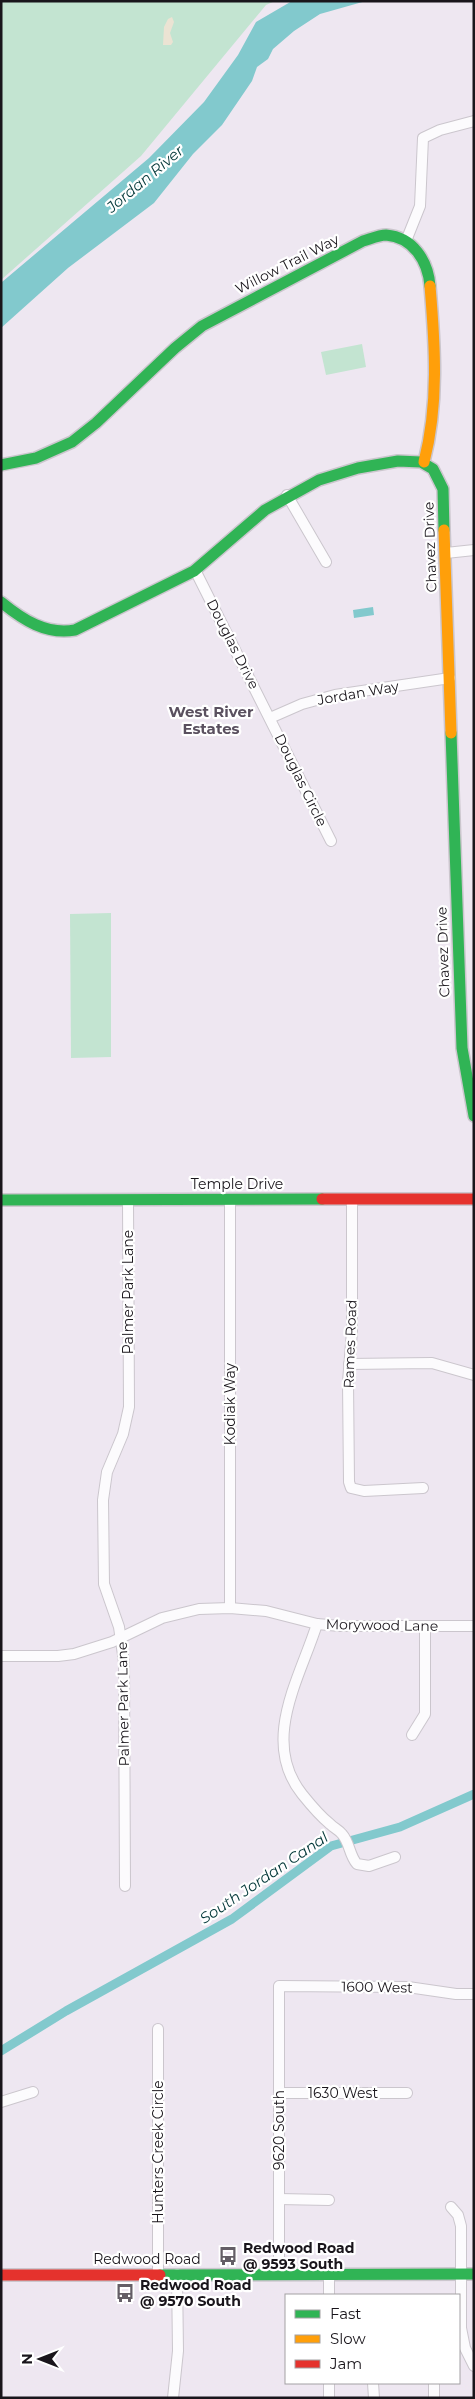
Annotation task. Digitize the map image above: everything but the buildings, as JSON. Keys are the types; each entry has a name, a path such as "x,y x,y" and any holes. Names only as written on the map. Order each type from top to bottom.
{"street":[{"path":"1,602 24,620 54,631 70,632 195,570 250,522 287,495 350,469 396,461 424,462 432,431 435,393 430,282 426,264 421,255 406,241 420,206 423,138 440,130 474,121"},
{"name":"Willow Trail Way","path":"1,466 36,458 85,434 188,337 215,317 274,289 363,241 385,235 406,241"},
{"name":"Chavez Drive","path":"424,462 432,467 442,480 462,1048 474,1116"},
{"path":"287,495 326,562"},
{"path":"446,553 474,550"},
{"name":"Douglas Drive","path":"195,570 270,718"},
{"name":"Jordan Way","path":"270,718 302,704 335,695 450,678"},
{"name":"Douglas Circle","path":"270,718 331,841"},
{"name":"Kodiak Way","path":"230,1199 230,1608"},
{"name":"Rames Road","path":"352,1199 352,1331 349,1364 348,1476 352,1488 364,1491 423,1488"},
{"name":"Temple Drive","path":"1,1200 474,1199"},
{"name":"Palmer Park Lane","path":"125,1886 124,1671 122,1638 104,1584 102,1500 107,1472 123,1434 129,1407 128,1200"},
{"path":"349,1364 432,1363 474,1374"},
{"name":"Morywood Lane","path":"1,1656 58,1656 98,1648 180,1612 230,1608 266,1611 317,1624 425,1627 474,1626"},
{"path":"317,1624 286,1710 283,1739 284,1753 294,1782 301,1793 346,1841 353,1860 363,1866 394,1857"},
{"path":"412,1736 425,1714 425,1627"},
{"name":"1600 West","path":"279,1986 408,1987 456,1994 474,1994"},
{"name":"9620 South","path":"279,1986 279,2274"},
{"name":"Hunters Creek Circle","path":"158,2029 158,2274"},
{"path":"1,2102 33,2092"},
{"name":"1630 West","path":"279,2093 406,2093"},
{"path":"279,2200 329,2200"},
{"path":"451,2207 458,2216 461,2226 462,2350 474,2366"},
{"name":"Redwood Road","path":"1,2274 474,2274"},
{"path":"173,2398 178,2352 178,2274"},
{"path":"329,2274 329,2294"},
{"path":"329,2384 329,2398"},
{"path":"374,2384 374,2398"},
{"path":"434,2384 434,2398"}],"green space":[{"path":"1,1 275,1 266,5 141,156 1,280"},
{"path":"362,344 366,367 326,375 321,352"},
{"path":"111,913 111,1057 71,1058 70,914"}],"sand":[{"path":"172,17 174,22 170,33 173,42 171,45 163,45 164,27 168,19"}],"water":[{"name":"Jordan River","path":"292,1 366,1 320,14 294,31 273,49 268,59 257,67 252,81 222,125 193,154 154,203 68,268 1,328 2,282 149,158 204,102 238,55 256,22"},
{"path":"373,607 374,615 354,618 353,610"}],"waterway":[{"name":"South Jordan Canal","path":"1,2051 66,2011 232,1919 331,1846 400,1827 474,1794"}],"traffic: fast":[{"path":"1,465 36,458 72,442 96,423 175,348 202,326 363,241 386,235 404,240 411,245 422,259 429,277 430,286"},
{"path":"1,602 35,625 54,630 75,630 194,571 265,510 319,480 358,468 398,461 421,462 433,469 443,489 444,530"},
{"path":"451,733 462,1048 474,1116"},
{"path":"1,1200 322,1199"},
{"path":"160,2275 474,2274"}],"traffic: slow":[{"path":"424,462 429,440 434,396 434,352 430,286"},
{"path":"444,530 451,733"}],"traffic: jam":[{"path":"322,1199 474,1199"},
{"path":"1,2275 160,2275"}],"place":[{"name":"Redwood Road @ 9593 South","path":"228,2256"},
{"name":"Redwood Road @ 9570 South","path":"125,2293"}],"district":[{"name":"West River Estates","path":"211,720"}]}
